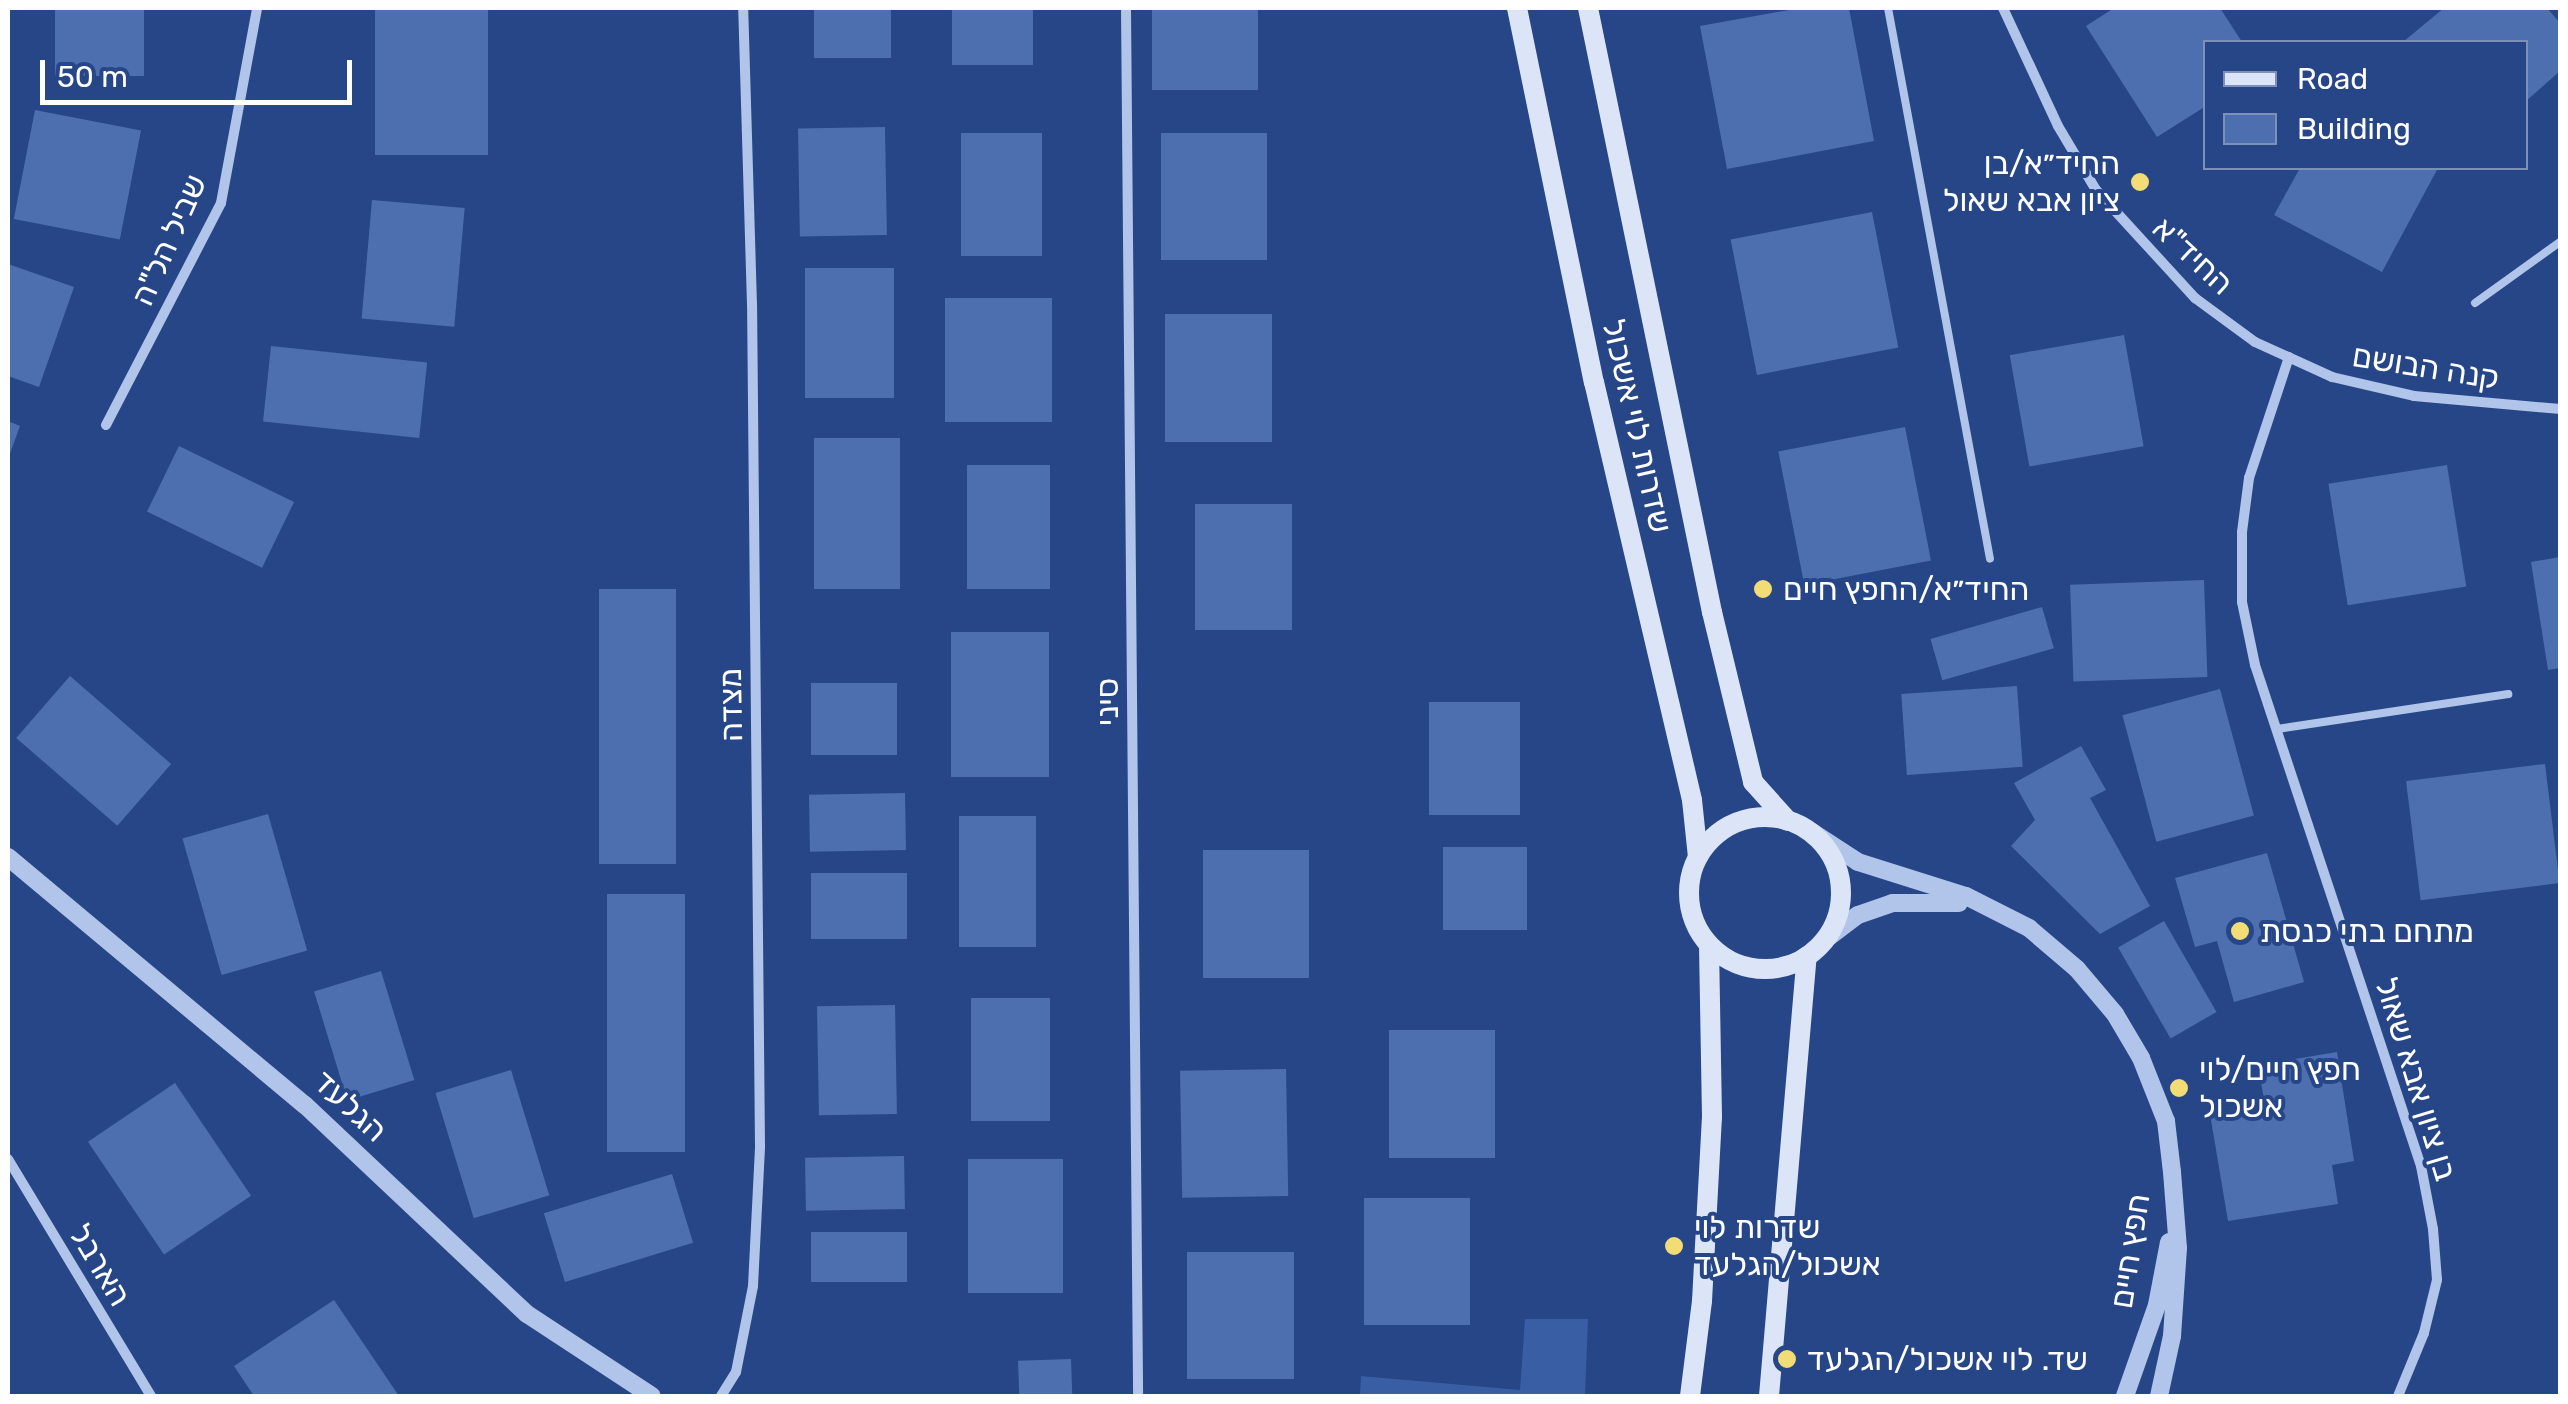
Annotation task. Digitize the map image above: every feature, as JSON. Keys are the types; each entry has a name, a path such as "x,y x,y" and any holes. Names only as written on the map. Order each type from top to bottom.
{"main road":[{"name":"שדרות לוי אשכול","path":"1518,8 1594,382 1692,800 1698,857"},
{"name":"שדרות לוי אשכול","path":"1588,8 1712,612 1749,763 1754,782 1788,820"},
{"path":"1762,817 1788,820 1812,832 1828,850 1842,894 1838,918 1826,938 1807,957 1783,968 1756,969 1731,962 1710,946 1696,926 1689,903 1689,879 1698,857 1714,836 1736,823 1762,817"},
{"path":"1690,1396 1702,1301 1711,1136 1710,946"},
{"path":"1769,1396 1807,957"}],"street":[{"name":"שביל הל\"ה","path":"106,425 221,203 256,8"},
{"name":"מצדה","path":"721,1396 736,1372 753,1286 760,1147 752,305 743,8"},
{"name":"סיני","path":"1126,8 1138,1396"},
{"name":"החיד\"א","path":"2003,8 2058,126 2096,190 2195,298 2255,342 2288,358"},
{"name":"קנה הבושם","path":"2288,358 2332,377 2414,396 2560,409"},
{"name":"בן ציון אבא שאול","path":"2288,358 2249,478 2242,532 2242,602 2255,665 2421,1166 2433,1229 2437,1280 2424,1333 2398,1396"},
{"name":"חפץ חיים","path":"1812,832 1858,862 1985,906 2029,928 2077,969 2115,1014 2141,1058 2166,1121 2176,1283 2172,1336 2160,1396"},
{"name":"הגלעד","path":"8,858 305,1104 527,1314 626,1389 652,1396"},
{"name":"חפץ חיים","path":"1826,938 1858,915 1892,902 1934,900 1985,906"},
{"name":"הארבל","path":"8,1159 150,1396"},
{"name":"חפץ חיים","path":"2125,1396 2157,1305 2169,1238 2172,1172"}],"lane":[{"path":"1888,8 1990,559"},
{"path":"2475,303 2560,242"},
{"path":"2277,729 2508,694"}],"shaded area":[{"path":"1525,1319 1588,1319 1585,1396 1360,1396 1361,1376 1520,1390"}],"building":[{"path":"55,8 144,8 144,76 55,76"},
{"path":"375,8 488,8 488,155 375,155"},
{"path":"814,8 891,8 891,58 814,58"},
{"path":"952,8 1033,8 1033,65 952,65"},
{"path":"1152,8 1258,8 1258,90 1152,90"},
{"path":"1800,8 1849,8 1874,141 1727,169 1700,26"},
{"path":"2114,8 2220,8 2241,40 2203,40 2203,108 2157,137 2086,26"},
{"path":"2444,8 2547,8 2560,23 2560,71 2528,99 2528,40 2405,40"},
{"path":"35,110 141,131 120,240 14,219"},
{"path":"885,127 887,235 800,237 798,129"},
{"path":"961,133 1042,133 1042,256 961,256"},
{"path":"1161,133 1267,133 1267,260 1161,260"},
{"path":"2299,170 2437,170 2382,272 2274,215"},
{"path":"372,200 465,208 454,327 362,319"},
{"path":"1872,212 1898,347 1757,375 1731,239"},
{"path":"8,264 74,287 39,387 8,376"},
{"path":"805,268 894,268 894,398 805,398"},
{"path":"945,298 1052,298 1052,422 945,422"},
{"path":"1165,314 1272,314 1272,442 1165,442"},
{"path":"2124,335 2144,446 2029,466 2010,355"},
{"path":"271,346 427,362 419,438 263,422"},
{"path":"8,421 20,426 8,459"},
{"path":"1905,427 1931,561 1804,585 1778,452"},
{"path":"814,438 900,438 900,589 814,589"},
{"path":"179,446 294,502 262,568 147,512"},
{"path":"967,465 1050,465 1050,589 967,589"},
{"path":"2447,465 2466,586 2348,605 2328,484"},
{"path":"1195,504 1292,504 1292,630 1195,630"},
{"path":"2560,557 2560,668 2548,670 2531,562"},
{"path":"2204,580 2207,677 2073,682 2070,585"},
{"path":"599,589 676,589 676,864 599,864"},
{"path":"2042,607 2054,648 1942,680 1930,639"},
{"path":"951,632 1049,632 1049,777 951,777"},
{"path":"70,676 171,764 117,826 16,738"},
{"path":"811,683 897,683 897,755 811,755"},
{"path":"2017,686 2023,767 1907,775 1901,694"},
{"path":"2220,689 2254,816 2156,842 2122,715"},
{"path":"1429,702 1520,702 1520,815 1429,815"},
{"path":"2081,746 2106,790 2090,798 2150,906 2100,934 2011,846 2035,820 2014,783"},
{"path":"2545,764 2560,883 2421,900 2406,781"},
{"path":"905,793 906,850 810,852 809,795"},
{"path":"268,814 307,950 222,975 182,839"},
{"path":"959,816 1036,816 1036,947 959,947"},
{"path":"1443,847 1527,847 1527,930 1443,930"},
{"path":"1203,850 1309,850 1309,978 1203,978"},
{"name":"מתחם בתי כנסת","path":"2267,853 2304,982 2234,1002 2217,941 2195,947 2175,878"},
{"path":"811,873 907,873 907,939 811,939"},
{"path":"607,894 685,894 685,1152 607,1152"},
{"path":"2164,921 2216,1012 2171,1038 2118,948"},
{"path":"381,971 414,1080 347,1100 314,991"},
{"path":"971,998 1050,998 1050,1121 971,1121"},
{"path":"895,1005 897,1114 819,1115 817,1006"},
{"path":"1389,1030 1495,1030 1495,1158 1389,1158"},
{"path":"2337,1052 2354,1161 2332,1165 2338,1204 2228,1221 2210,1114 2265,1105 2258,1065"},
{"path":"1286,1069 1288,1196 1182,1198 1180,1071"},
{"path":"511,1070 549,1195 474,1218 435,1093"},
{"path":"175,1083 251,1196 164,1254 88,1142"},
{"path":"904,1156 905,1209 806,1211 805,1158"},
{"path":"968,1159 1063,1159 1063,1293 968,1293"},
{"path":"672,1174 693,1243 565,1282 544,1213"},
{"path":"1364,1198 1470,1198 1470,1325 1364,1325"},
{"path":"811,1232 907,1232 907,1282 811,1282"},
{"path":"1187,1252 1294,1252 1294,1379 1187,1379"},
{"path":"334,1300 399,1396 254,1396 234,1366"},
{"path":"1071,1359 1072,1396 1019,1396 1018,1361"}],"place":[{"name":"החיד״א/בן ציון אבא שאול","path":"2140,182"},
{"name":"החיד״א/החפץ חיים","path":"1763,589"},
{"name":"מתחם בתי כנסת","path":"2240,931"},
{"name":"חפץ חיים/לוי אשכול","path":"2179,1088"},
{"name":"שדרות לוי אשכול/הגלעד","path":"1674,1246"},
{"name":"שד. לוי אשכול/הגלעד","path":"1787,1359"}]}
